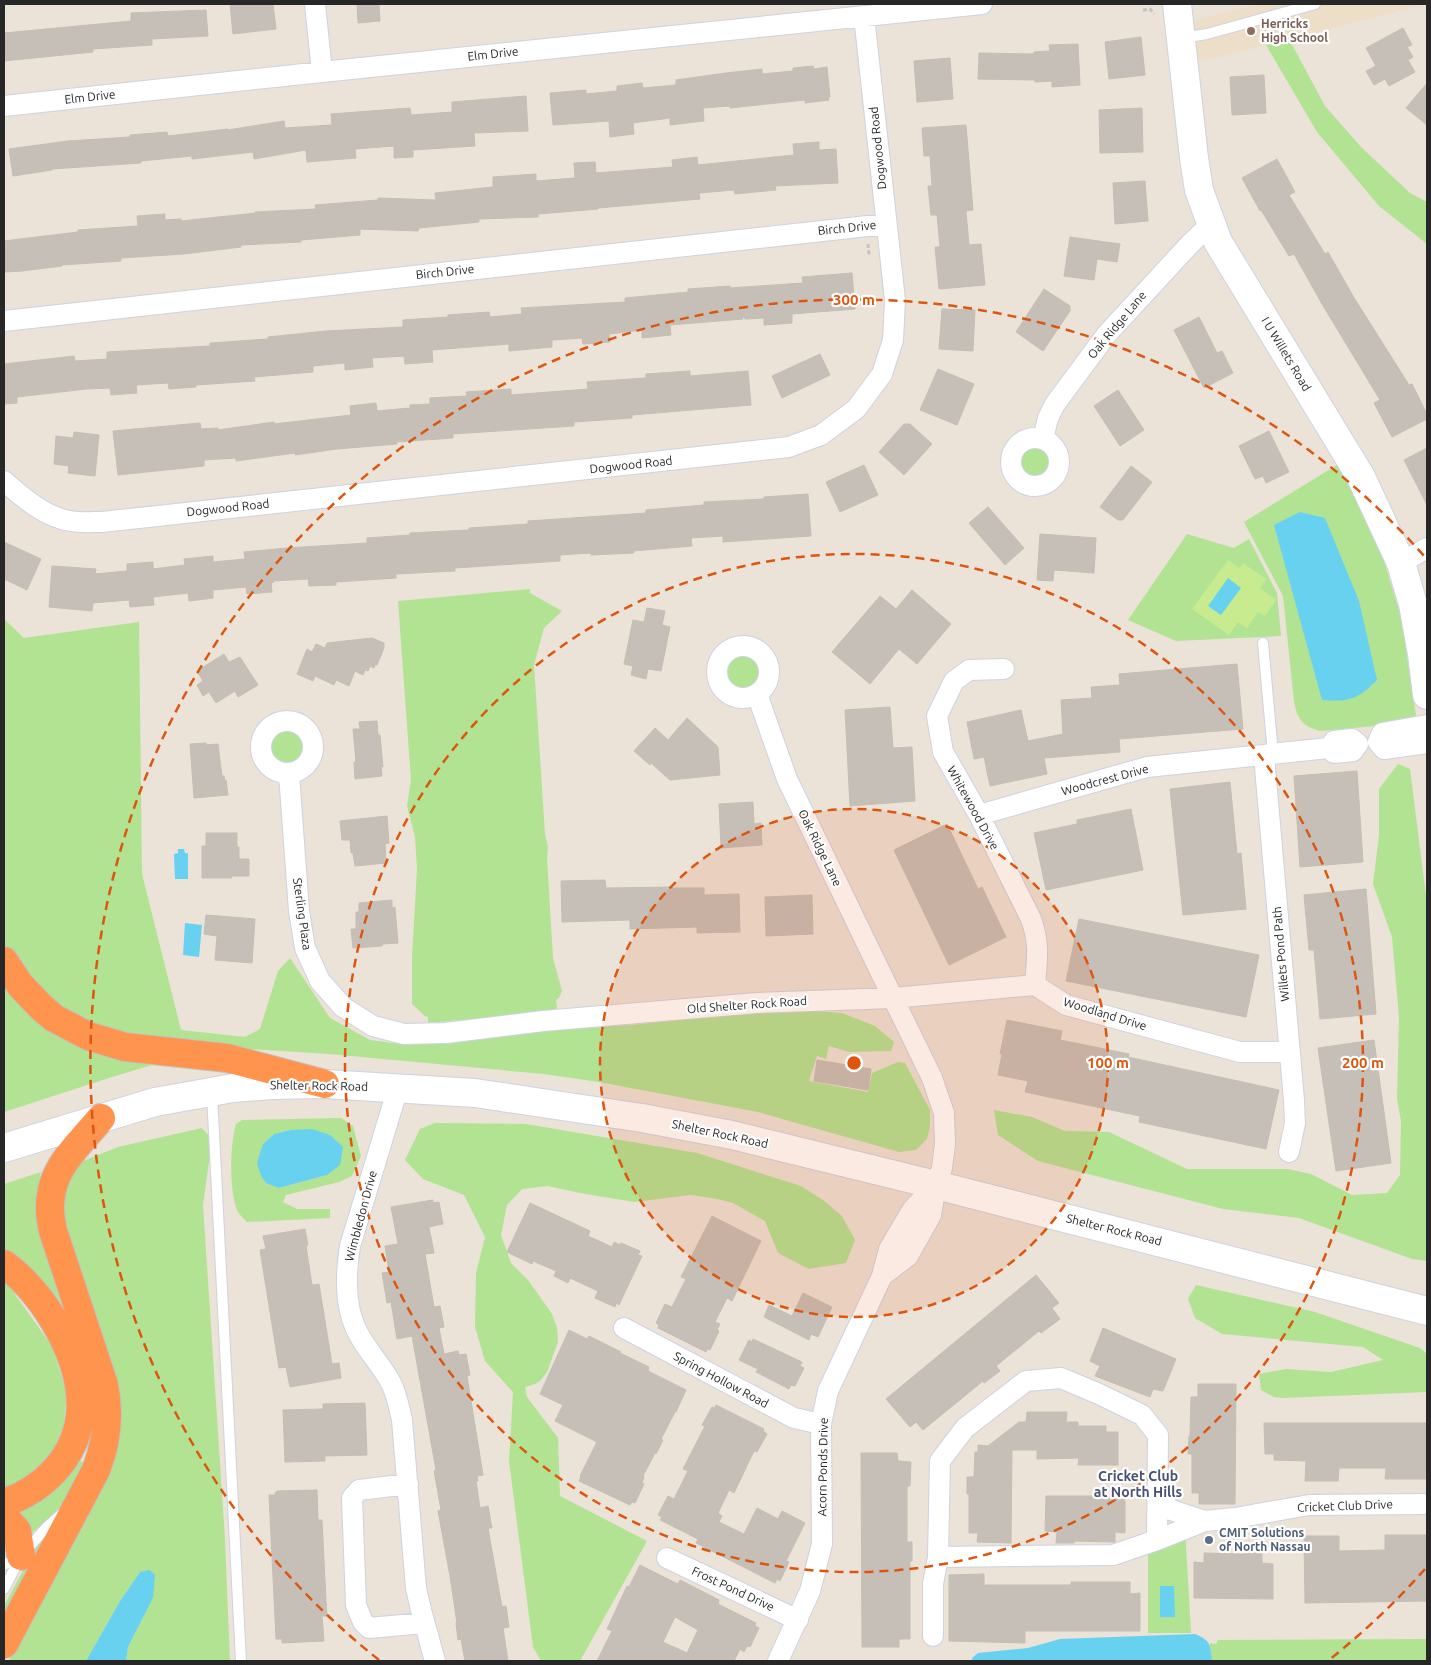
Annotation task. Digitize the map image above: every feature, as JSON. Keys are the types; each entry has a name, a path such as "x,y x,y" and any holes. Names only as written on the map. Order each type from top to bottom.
{"highway":[{"path":"4,961 20,986 41,1007 54,1018 88,1036 125,1047 227,1058 325,1084"},
{"path":"4,1644 96,1470 106,1435 106,1398 100,1373 53,1231 50,1199 54,1179 62,1166 101,1118"},
{"path":"4,1264 37,1295 57,1327 71,1358 79,1388 80,1402 78,1429 66,1456 58,1467 38,1487 4,1503"},
{"path":"4,1516 17,1531 12,1561"}],"main road":[{"name":"I U Willets Road","path":"1165,9 1181,38 1197,182 1210,224 1218,242 1361,477 1401,564 1413,604 1427,695"},
{"name":"Shelter Rock Road","path":"4,1148 155,1102 251,1086 325,1084 475,1093 642,1118 732,1135 1427,1310"}],"street":[{"path":"315,4 322,72"},
{"name":"Elm Drive","path":"4,106 982,4"},
{"name":"Dogwood Road","path":"4,481 48,514 70,521 102,522 789,447 821,436 856,409 882,374 893,340 895,300 864,16"},
{"name":"Birch Drive","path":"4,321 886,224"},
{"name":"Oak Ridge Lane","path":"1043,439 1048,418 1055,404 1107,334 1210,224"},
{"path":"1401,564 1427,548"},
{"name":"Whitewood Drive","path":"1004,669 969,670 954,681 937,716 943,752 979,815 1036,932 1038,953 1035,985"},
{"name":"Oak Ridge Lane","path":"756,694 787,779 893,998"},
{"path":"1427,725 1382,733 1378,742 1384,749 1427,743"},
{"name":"Woodcrest Drive","path":"979,815 1147,767 1329,748 1334,741 1338,740 1352,739 1358,744 1378,742"},
{"name":"Willets Pond Path","path":"1269,755 1295,1124 1288,1152"},
{"name":"Sterling Plaza","path":"289,774 299,911 304,948 320,981 343,1007 373,1026 404,1034"},
{"path":"936,1185 942,1168 945,1144 944,1113 932,1078 893,998 1035,985"},
{"name":"Woodland Drive","path":"1035,985 1066,1005 1240,1052 1289,1052"},
{"name":"Old Shelter Rock Road","path":"404,1034 446,1032 757,1003 893,998"},
{"name":"Wimbledon Drive","path":"398,1088 350,1246 346,1270 348,1302 355,1327 368,1351 390,1381 397,1398 402,1420 416,1588 435,1661"},
{"name":"Acorn Ponds Drive","path":"778,1661 810,1591 822,1544 821,1424 828,1391 882,1276 908,1256 932,1214 936,1185"},
{"name":"Spring Hollow Road","path":"624,1328 794,1418 821,1424"},
{"path":"933,1636 933,1584 938,1557 940,1461 965,1428 1026,1381 1061,1378 1142,1415 1158,1435 1159,1498 1157,1540"},
{"path":"408,1484 359,1490 352,1498 356,1604 362,1622 369,1628 424,1623"},
{"name":"Cricket Club Drive","path":"1159,1498 1171,1510 1205,1521"},
{"name":"Cricket Club Drive","path":"938,1557 1113,1554 1157,1540 1205,1521 1309,1506 1427,1504"},
{"name":"Frost Pond Drive","path":"667,1558 798,1620"}],"lane":[{"path":"1181,38 1207,34 1315,4"},
{"path":"1263,643 1269,755"},
{"path":"212,1091 242,1661"},
{"path":"4,1589 12,1561 83,1495"}],"path":[{"path":"1143,10 1165,9"},
{"path":"868,244 870,255"}],"shaded area":[{"name":"Herricks High School","path":"1259,4 1427,4 1183,66 1179,24"}],"green space":[{"path":"1289,39 1325,106 1361,147 1410,193 1427,202 1427,244 1379,206 1317,132 1266,45"},
{"path":"1030,438 1040,438 1049,442 1055,448 1059,462 1055,476 1049,482 1040,486 1030,486 1021,482 1015,476 1011,467 1011,457 1015,448 1021,442"},
{"path":"1340,463 1382,554 1401,617 1417,722 1321,731 1305,724 1299,717 1295,707 1283,596 1244,522"},
{"path":"1187,534 1234,548 1249,539 1277,593 1281,636 1176,641 1128,620"},
{"path":"1228,560 1239,568 1243,563 1266,579 1260,588 1276,600 1265,616 1258,612 1247,628 1238,622 1229,635 1192,609"},
{"path":"530,589 530,593 562,611 544,628 534,665 545,834 548,847 553,958 562,991 556,1000 557,1009 548,1012 428,1023 428,1017 412,1004 412,957 417,869 415,837 407,806 411,780 398,601"},
{"path":"4,619 24,638 139,622 142,874 181,1030 245,1037 260,1029 278,971 290,958 330,1018 370,1040 408,1045 545,1028 632,1025 748,1013 814,1011 842,1013 875,1026 894,1042 891,1051 849,1052 829,1046 826,1059 817,1056 809,1081 868,1092 872,1073 898,1062 905,1063 930,1110 930,1126 927,1139 916,1150 899,1152 758,1112 599,1082 544,1074 329,1054 184,1045 92,1026 56,1009 27,980 4,945"},
{"path":"743,646 753,648 761,654 767,662 769,672 767,682 761,690 753,696 743,698 733,696 725,690 719,682 717,672 719,662 725,654 733,648"},
{"path":"287,721 301,725 309,733 313,747 309,761 301,769 287,773 273,769 265,761 261,747 265,733 273,725"},
{"path":"1398,764 1410,769 1427,904 1427,1261 1412,1259 1299,1218 1223,1209 1038,1161 998,1135 994,1110 1032,1117 1065,1131 1109,1132 1187,1169 1288,1169 1311,1174 1352,1195 1387,1193 1400,1175 1401,1121 1397,1099 1399,1017 1392,937 1373,884 1379,835 1379,789"},
{"path":"4,977 162,1062 4,1112"},
{"path":"341,1118 353,1126 361,1156 352,1176 339,1182 286,1195 283,1202 297,1209 330,1209 330,1218 247,1222 240,1215 234,1201 231,1167 232,1143 236,1124 242,1120","holes":["290,1130 327,1175 279,1188 263,1144 274,1134"]},
{"path":"435,1123 526,1124 697,1153 801,1186 823,1200 842,1216 855,1240 846,1263 809,1269 778,1253 765,1221 733,1203 718,1199 690,1195 634,1202 548,1186 522,1189 507,1205 501,1235 511,1263 528,1280 552,1314 557,1328 558,1342 547,1372 541,1380 525,1387 527,1397 558,1438 560,1496 647,1541 580,1661 541,1661 533,1647 509,1461 513,1392 485,1361 475,1327 476,1273 485,1237 464,1195 423,1179 405,1160 420,1129"},
{"path":"202,1128 209,1136 211,1147 203,1205 225,1539 230,1661 126,1661 128,1647 153,1598 140,1572 120,1601 86,1661 9,1661 14,1644 112,1443 65,1241 60,1204 67,1181 83,1161 118,1147"},
{"path":"41,1172 37,1191 37,1227 69,1329 4,1254 4,1184"},
{"path":"4,1280 52,1346 67,1393 63,1432 51,1458 27,1482 4,1492"},
{"path":"1196,1285 1315,1312 1420,1348 1427,1354 1427,1392 1274,1397 1261,1390 1259,1374 1286,1369 1331,1372 1383,1360 1363,1347 1222,1334 1195,1318 1188,1299"},
{"path":"70,1458 89,1464 73,1491 56,1512 24,1540 5,1512"},
{"path":"1185,1528 1191,1633 1148,1633 1148,1543"},
{"path":"51,1529 4,1622 4,1606 34,1550"},
{"path":"1427,1639 1427,1661 1208,1661 1211,1654 1210,1643 1216,1644 1218,1640"}],"water":[{"path":"1300,512 1325,518 1359,601 1377,680 1358,696 1346,700 1322,700 1274,525"},
{"path":"1228,578 1241,588 1221,615 1208,606"},
{"path":"178,849 184,849 185,853 188,853 188,879 175,879 174,854 178,853"},
{"path":"185,923 202,925 199,957 183,955"},
{"path":"312,1129 330,1135 343,1147 340,1165 327,1175 279,1188 266,1183 261,1176 257,1163 263,1144 274,1134 290,1130"},
{"path":"150,1570 155,1575 153,1598 128,1647 126,1661 86,1661 120,1601 140,1572"},
{"path":"1160,1586 1174,1586 1175,1617 1160,1617"},
{"path":"1195,1634 1205,1639 1209,1644 1212,1661 972,1661 972,1658 978,1653 1028,1648 1060,1639"}],"building":[{"path":"230,4 273,4 276,29 233,34"},
{"path":"357,4 379,4 380,21 358,23"},
{"path":"206,10 208,36 152,39 152,45 93,49 93,52 4,61 4,33 131,21 131,13"},
{"path":"1403,28 1412,45 1407,47 1413,57 1408,60 1415,72 1389,86 1385,79 1374,85 1366,71 1376,66 1366,48"},
{"path":"1141,37 1145,75 1109,79 1105,42"},
{"path":"1078,44 1080,85 1052,87 1052,81 978,79 979,53 1034,54 1034,52 1050,51 1049,45"},
{"path":"950,58 953,99 917,102 914,61"},
{"path":"813,66 814,69 827,67 829,100 805,103 805,100 730,108 730,106 703,108 704,121 670,125 670,118 633,123 634,134 610,137 609,121 553,125 550,93 586,90 586,94 617,91 617,86 642,83 643,88 676,85 676,80 726,73 762,69 762,74 793,71 793,68"},
{"path":"1264,75 1266,113 1232,115 1230,77"},
{"path":"1427,83 1427,125 1406,108"},
{"path":"526,96 528,131 474,133 475,146 413,150 413,157 394,158 394,146 355,149 356,158 307,162 306,150 254,159 253,152 192,159 192,156 141,161 141,163 52,169 13,176 9,149 68,141 130,137 130,135 167,132 168,136 228,130 284,121 285,128 332,125 331,114 410,108 411,115 452,112 452,102"},
{"path":"1142,108 1143,152 1100,153 1099,110"},
{"path":"966,125 973,210 966,211 969,245 981,244 985,285 939,289 935,247 940,247 937,215 931,215 928,186 932,186 930,156 924,156 922,128"},
{"path":"819,142 819,150 836,149 838,183 775,186 776,190 735,194 734,190 699,193 700,199 538,214 538,217 479,219 479,222 419,228 418,231 360,229 360,235 301,240 301,242 241,245 241,247 184,254 121,258 121,261 62,265 4,272 4,241 78,232 78,230 138,226 137,216 165,214 165,220 181,219 181,221 255,212 316,209 315,205 378,200 378,198 436,200 435,193 493,187 493,177 536,174 536,181 575,178 574,163 595,162 596,173 673,167 672,160 697,157 698,165 794,155 793,144"},
{"path":"1277,159 1295,192 1289,195 1325,254 1328,252 1353,296 1409,385 1412,384 1427,414 1427,419 1392,437 1374,403 1380,400 1294,254 1289,256 1260,211 1242,178"},
{"path":"1145,181 1148,221 1115,224 1113,183"},
{"path":"1070,237 1120,244 1117,262 1097,259 1094,280 1064,276"},
{"path":"852,273 855,309 792,314 792,323 764,325 764,318 745,319 743,315 743,319 670,325 671,335 642,338 642,330 609,334 610,342 583,344 582,338 552,340 552,347 509,351 509,344 432,350 433,362 405,364 404,356 372,358 373,367 345,370 345,363 313,366 313,372 254,377 255,381 169,389 168,383 136,385 137,393 111,395 110,388 86,389 17,397 17,403 4,404 4,364 74,356 75,361 107,359 107,352 210,346 210,343 268,339 268,337 326,331 403,327 403,320 489,312 490,317 522,314 521,308 625,302 625,298 688,292 688,289 803,283 802,277"},
{"path":"1044,289 1070,306 1070,311 1043,351 1016,332"},
{"path":"942,309 975,310 973,351 939,349"},
{"path":"1199,317 1217,353 1222,351 1233,373 1204,388 1174,330"},
{"path":"820,354 830,375 782,398 772,376"},
{"path":"938,369 974,384 957,425 920,410"},
{"path":"690,371 690,376 748,371 751,405 632,415 632,418 574,422 574,426 453,434 453,438 396,442 397,444 295,455 295,453 236,461 236,458 204,460 204,466 118,475 113,431 200,423 201,429 218,428 218,430 274,422 274,424 351,415 350,406 376,403 377,411 410,408 410,405 430,404 430,398 467,396 466,392 511,389 511,395 588,389 587,382 646,378 646,374"},
{"path":"1118,390 1144,430 1120,446 1094,406"},
{"path":"904,424 910,424 932,444 904,475 879,452"},
{"path":"1269,431 1289,472 1266,483 1263,476 1255,479 1239,446"},
{"path":"74,432 99,435 95,476 68,473 69,466 54,464 56,436 73,438"},
{"path":"1427,448 1427,505 1404,460"},
{"path":"864,465 878,495 840,512 826,482"},
{"path":"1131,466 1152,482 1123,520 1118,520 1100,507"},
{"path":"808,494 811,536 723,542 723,536 691,538 692,546 633,551 634,553 560,555 560,561 455,568 455,571 396,574 396,578 336,582 336,585 309,586 308,579 273,581 271,583 272,592 247,594 246,587 213,590 213,598 189,601 188,593 153,597 154,605 130,607 129,600 93,603 92,611 49,607 52,566 96,569 95,574 127,571 127,564 153,562 153,569 185,565 184,559 213,556 213,562 245,559 244,552 367,543 367,538 410,535 410,533 528,524 528,521 646,513 646,510 704,505 704,502 764,499 764,497"},
{"path":"988,507 1024,548 1005,565 969,523"},
{"path":"1040,534 1096,538 1094,573 1054,570 1053,581 1037,580"},
{"path":"4,542 41,559 27,590 4,579"},
{"path":"912,590 951,624 917,664 899,649 870,684 832,652 880,596 896,609"},
{"path":"647,608 665,611 662,625 670,627 661,671 648,669 646,679 631,675 633,666 624,664 633,620 644,622"},
{"path":"372,638 384,643 384,648 377,665 374,668 370,666 363,675 355,671 349,686 336,680 334,685 315,676 313,681 297,674 307,649 312,652 316,644 325,648 327,643"},
{"path":"224,654 229,662 240,657 258,685 238,697 235,691 216,703 209,692 203,696 197,685 203,681 197,671"},
{"path":"1237,664 1243,729 1119,739 1120,752 1044,758 1047,774 990,786 984,757 974,759 967,722 1021,710 1028,741 1063,734 1061,700 1092,698 1091,687 1120,685 1119,674"},
{"path":"890,707 893,748 912,747 915,801 850,806 845,710"},
{"path":"687,718 718,747 720,775 670,780 634,751 655,728 668,740"},
{"path":"377,721 383,767 381,767 382,776 355,779 354,762 356,762 353,729 360,729 359,722"},
{"path":"206,743 206,745 218,744 222,776 226,780 228,795 194,798 190,744"},
{"path":"1357,771 1363,862 1300,867 1294,776"},
{"path":"1230,782 1237,854 1241,853 1246,909 1183,915 1170,789"},
{"path":"753,802 754,824 761,823 762,845 721,848 719,804"},
{"path":"1131,809 1143,870 1046,890 1034,833 1077,824 1077,820"},
{"path":"387,816 389,843 385,844 386,863 355,866 350,840 342,840 340,821"},
{"path":"947,824 978,889 982,887 1006,937 949,965 894,850"},
{"path":"206,833 237,833 239,859 249,859 249,876 202,878 202,846 206,846"},
{"path":"605,880 606,888 704,888 704,895 739,894 740,932 697,933 697,927 630,929 630,920 562,922 561,881"},
{"path":"1366,889 1376,1014 1320,1019 1314,950 1309,950 1304,895"},
{"path":"812,895 813,934 766,936 765,897"},
{"path":"392,900 392,908 395,907 398,943 353,948 351,929 356,929 356,912 359,912 359,903"},
{"path":"206,915 255,919 252,963 215,960 217,936 204,934"},
{"path":"1079,919 1259,955 1246,1017 1066,981"},
{"path":"1007,1020 1062,1031 1060,1040 1129,1054 1128,1057 1279,1090 1266,1149 1139,1122 1140,1116 1025,1092 1028,1081 998,1075"},
{"path":"1374,1040 1391,1163 1336,1171 1318,1048"},
{"path":"817,1060 871,1069 868,1090 814,1081"},
{"path":"433,1200 433,1203 439,1202 443,1224 429,1227 434,1253 425,1254 434,1307 440,1306 444,1327 439,1328 444,1354 458,1351 459,1355 466,1354 470,1375 467,1376 483,1475 477,1476 478,1481 476,1481 480,1508 488,1506 492,1528 488,1528 502,1607 506,1606 509,1627 503,1628 508,1661 465,1661 461,1639 458,1640 450,1576 438,1511 441,1510 434,1471 436,1470 412,1336 397,1339 391,1302 387,1303 382,1273 389,1272 385,1246 398,1244 391,1207"},
{"path":"530,1203 590,1231 588,1236 612,1247 614,1242 620,1245 621,1243 640,1251 638,1255 642,1256 619,1305 616,1303 615,1307 595,1298 598,1291 570,1278 568,1283 554,1276 556,1271 533,1261 532,1264 507,1252"},
{"path":"712,1216 761,1241 732,1301 727,1298 715,1322 720,1324 717,1330 719,1331 710,1350 707,1349 706,1352 658,1328 659,1325 656,1323 665,1304 672,1307 686,1279 681,1277"},
{"path":"305,1229 312,1285 319,1284 332,1364 339,1363 341,1378 290,1387 286,1367 279,1368 260,1250 266,1249 263,1236"},
{"path":"1036,1275 1059,1303 1052,1308 1060,1319 1041,1333 1039,1331 996,1366 1000,1371 984,1383 983,1381 923,1430 916,1422 910,1427 886,1399"},
{"path":"803,1293 832,1307 818,1337 811,1334 809,1340 764,1317 769,1305 792,1316"},
{"path":"1103,1328 1176,1359 1163,1391 1153,1389 1150,1397 1095,1376 1100,1366 1090,1361"},
{"path":"569,1330 587,1339 589,1336 621,1352 649,1367 648,1371 686,1390 661,1439 663,1440 656,1454 643,1476 642,1483 644,1484 635,1503 632,1502 630,1505 579,1481 597,1442 555,1421 563,1405 540,1394"},
{"path":"753,1339 802,1362 800,1366 804,1368 795,1386 791,1385 789,1389 756,1372 758,1369 739,1360 749,1340 752,1342"},
{"path":"1198,1384 1236,1384 1235,1504 1199,1504 1199,1493 1192,1493 1192,1454 1188,1454 1191,1397 1198,1397"},
{"path":"365,1403 367,1455 325,1456 325,1461 285,1462 283,1410 323,1409 323,1404"},
{"path":"716,1405 764,1429 763,1431 767,1434 757,1452 754,1451 734,1493 729,1490 718,1513 722,1516 719,1522 744,1534 757,1508 778,1519 782,1511 805,1523 786,1561 789,1562 780,1581 777,1579 775,1583 696,1543 698,1539 660,1520 662,1517 658,1515 668,1496 674,1499 688,1471 683,1469 705,1426 702,1425 712,1407 715,1408"},
{"path":"1027,1412 1067,1412 1066,1422 1078,1422 1078,1426 1106,1426 1106,1432 1118,1432 1118,1465 1078,1465 1079,1458 1037,1459 1037,1450 1012,1450 1011,1543 977,1542 978,1533 969,1533 969,1494 967,1494 967,1477 974,1477 975,1452 978,1452 978,1445 988,1446 1019,1422 1026,1422"},
{"path":"1264,1423 1427,1423 1427,1479 1385,1479 1386,1468 1339,1468 1338,1481 1305,1481 1306,1461 1274,1460 1274,1454 1265,1454"},
{"path":"861,1453 897,1453 898,1461 911,1462 910,1486 907,1486 907,1542 912,1542 912,1561 910,1561 910,1639 899,1639 899,1647 862,1647"},
{"path":"317,1490 318,1520 322,1520 327,1616 322,1616 324,1641 282,1643 282,1639 276,1639 269,1495 275,1495 277,1491"},
{"path":"1046,1496 1125,1496 1125,1533 1115,1532 1115,1542 1074,1541 1074,1543 1056,1543 1057,1532 1045,1531"},
{"path":"1385,1535 1427,1535 1427,1601 1305,1603 1304,1536 1339,1536 1339,1551 1385,1550"},
{"path":"1245,1552 1262,1552 1262,1563 1273,1564 1273,1599 1194,1598 1194,1562 1204,1563 1204,1553 1245,1554"},
{"path":"640,1565 678,1584 680,1580 719,1600 718,1604 756,1623 755,1626 759,1628 750,1647 747,1646 744,1652 740,1649 734,1661 597,1661 612,1631 607,1629 627,1586 629,1587","holes":["675,1617 698,1630 687,1653 663,1642"]},
{"path":"984,1574 984,1585 1071,1585 1071,1582 1130,1582 1130,1594 1140,1593 1140,1631 1025,1631 1025,1643 949,1641 949,1575"}],"place":[{"name":"Herricks High School","path":"1251,31"},
{"name":"CMIT Solutions of North Nassau","path":"1209,1540"}],"district":[{"name":"Cricket Club at North Hills","path":"1138,1484"}]}
